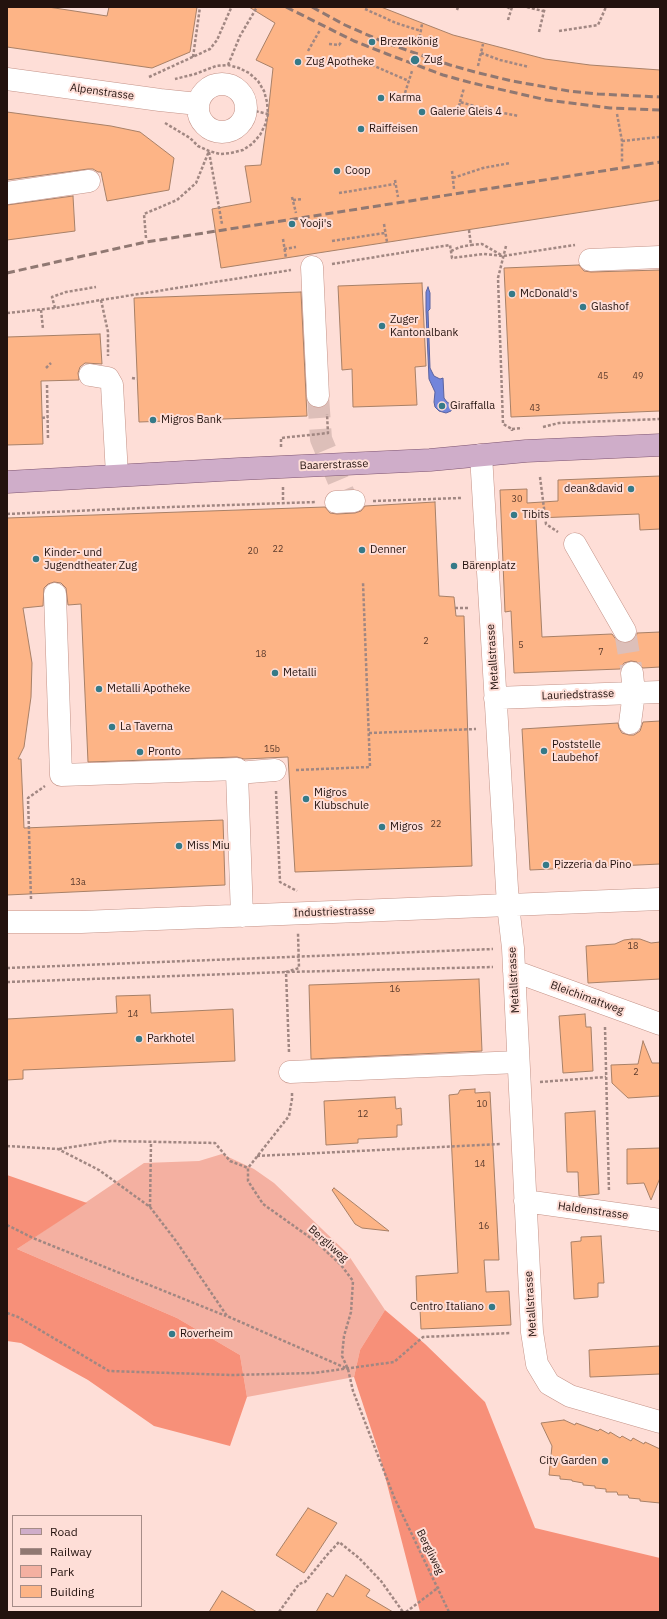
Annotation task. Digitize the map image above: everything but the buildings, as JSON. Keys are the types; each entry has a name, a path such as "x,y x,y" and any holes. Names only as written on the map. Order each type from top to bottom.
{"main road":[{"name":"Baarerstrasse","path":"7,482 117,475 430,460 526,451 660,446"}],"street":[{"name":"Alpenstrasse","path":"7,79 198,104"},
{"path":"221,83 229,84 242,94 246,109 241,123 228,131 220,132 206,126 201,120 198,112 198,104 201,96 206,90 213,85 221,83"},
{"path":"7,193 89,181"},
{"path":"590,260 660,257"},
{"path":"312,267 318,396"},
{"path":"99,376 112,385 117,475"},
{"name":"Metallstrasse","path":"481,455 508,905 514,962 532,1332 537,1364 549,1384 570,1396 660,1422"},
{"path":"575,544 625,631"},
{"path":"55,594 61,775 237,769 242,916"},
{"path":"630,723 633,683"},
{"name":"Lauriedstrasse","path":"495,698 633,683 660,692"},
{"path":"237,773 275,770"},
{"name":"Industriestrasse","path":"7,922 81,922 660,899"},
{"name":"Bleichimattweg","path":"514,962 605,1004 660,1024"},
{"path":"290,1072 518,1062"},
{"name":"Haldenstrasse","path":"525,1201 660,1220"}],"path":[{"path":"192,57 200,7"},
{"path":"228,65 240,36 257,7"},
{"path":"507,7 511,8 508,20"},
{"path":"527,7 544,11"},
{"path":"540,32 545,7"},
{"path":"559,31 598,25 606,7"},
{"path":"145,79 210,49 217,40 231,8"},
{"path":"365,10 420,31"},
{"path":"418,47 422,24"},
{"path":"308,52 320,30"},
{"path":"330,44 339,46 342,41"},
{"path":"478,66 483,44"},
{"path":"481,53 500,60 529,67"},
{"path":"358,59 409,81"},
{"path":"405,93 412,71"},
{"path":"458,111 464,88"},
{"path":"460,102 492,112 519,116"},
{"path":"246,109 268,114"},
{"path":"617,114 622,141 622,162"},
{"path":"622,141 659,137"},
{"path":"146,238 144,214 177,200 196,183 209,151 222,224"},
{"path":"453,178 483,168 510,164"},
{"path":"452,171 454,189"},
{"path":"339,193 395,182 398,197"},
{"path":"296,213 293,198 303,198"},
{"path":"384,224 387,242"},
{"path":"469,230 472,245"},
{"path":"332,241 385,233"},
{"path":"283,240 286,258"},
{"path":"451,251 460,247 482,244 503,256"},
{"path":"336,263 450,245 452,258 484,254 503,256 580,244 590,260"},
{"path":"506,246 498,278 503,424 512,429 526,428"},
{"path":"284,249 296,247"},
{"path":"7,313 55,308 312,267"},
{"path":"55,308 52,297 66,292 96,287"},
{"path":"99,376 108,332 101,300"},
{"path":"41,310 43,329"},
{"path":"46,368 51,364"},
{"path":"46,384 48,440"},
{"path":"42,418 48,417"},
{"path":"539,427 560,423 660,419"},
{"path":"512,429 512,436"},
{"path":"540,477 546,524 575,544"},
{"path":"389,501 461,498"},
{"path":"7,514 304,503"},
{"path":"297,896 297,891 280,882 275,770 370,767 362,582"},
{"path":"369,733 477,728"},
{"path":"31,899 28,798 61,775"},
{"path":"286,972 299,968 298,927"},
{"path":"7,968 299,957 514,962"},
{"path":"7,982 514,962"},
{"path":"7,1146 58,1150 111,1141 215,1144 230,1161 248,1168 289,1116 292,1100 286,972"},
{"path":"605,1004 609,1214"},
{"path":"520,1084 606,1077"},
{"path":"150,1207 151,1142"},
{"path":"256,1156 522,1143"},
{"path":"58,1150 99,1170 150,1207 176,1241 227,1316"},
{"name":"Bergliweg","path":"248,1168 248,1182 263,1204 315,1241 341,1265 353,1281 351,1312 344,1336 342,1356 348,1369 353,1391 394,1497 450,1612"},
{"path":"7,1224 33,1238 227,1316 348,1369"},
{"path":"7,1313 18,1317 110,1371 232,1374 314,1373 394,1362 423,1337 532,1332"},
{"path":"279,1612 299,1584 305,1582 339,1542 359,1558 381,1581 403,1612"},
{"path":"406,1612 438,1587"}],"green space":[{"path":"222,1154 254,1169 274,1183 347,1253 385,1310 360,1350 354,1377 247,1397 240,1355 177,1318 17,1249 144,1163 199,1161"}],"shaded area":[{"path":"7,1175 87,1203 17,1249 177,1318 240,1355 247,1397 230,1446 154,1426 88,1380 21,1343 7,1341"},
{"path":"385,1310 425,1344 485,1402 535,1528 660,1558 660,1612 420,1612 379,1453 354,1377 360,1350"}],"water":[{"path":"428,287 430,293 430,309 428,311 430,368 434,376 440,379 443,378 444,398 455,407 446,413 439,411 435,407 435,392 429,379 426,311 426,292"}],"tunnel":[{"path":"318,396 321,439 347,501"},
{"path":"625,631 632,673"}],"railway":[{"path":"286,7 354,41 443,75 472,83 547,100 610,108 660,110"},
{"path":"312,7 345,25 386,43 475,72 512,81 569,91 660,97"},
{"path":"7,273 146,242 660,162"}],"place":[{"name":"Brezelkönig","path":"372,42"},
{"name":"Zug","path":"415,60"},
{"name":"Zug Apotheke","path":"298,62"},
{"name":"Karma","path":"381,98"},
{"name":"Galerie Gleis 4","path":"422,112"},
{"name":"Raiffeisen","path":"361,129"},
{"name":"Coop","path":"337,171"},
{"name":"Yooji's","path":"292,224"},
{"name":"McDonald's","path":"512,294"},
{"name":"Glashof","path":"583,307"},
{"name":"Zuger Kantonalbank","path":"382,326"},
{"name":"Giraffalla","path":"442,406"},
{"name":"Migros Bank","path":"153,420"},
{"name":"dean&david","path":"631,489"},
{"name":"Tibits","path":"514,515"},
{"name":"Denner","path":"362,550"},
{"name":"Kinder- und Jugendtheater Zug","path":"36,559"},
{"name":"Bärenplatz","path":"454,566"},
{"name":"Metalli","path":"275,673"},
{"name":"Metalli Apotheke","path":"99,689"},
{"name":"La Taverna","path":"112,727"},
{"name":"Poststelle Laubehof","path":"544,751"},
{"name":"Pronto","path":"140,752"},
{"name":"Migros Klubschule","path":"306,799"},
{"name":"Migros","path":"382,827"},
{"name":"Miss Miu","path":"179,846"},
{"name":"Pizzeria da Pino","path":"546,865"},
{"name":"Parkhotel","path":"139,1039"},
{"name":"Centro Italiano","path":"492,1307"},
{"name":"Roverheim","path":"172,1334"},
{"name":"City Garden","path":"605,1461"}]}
